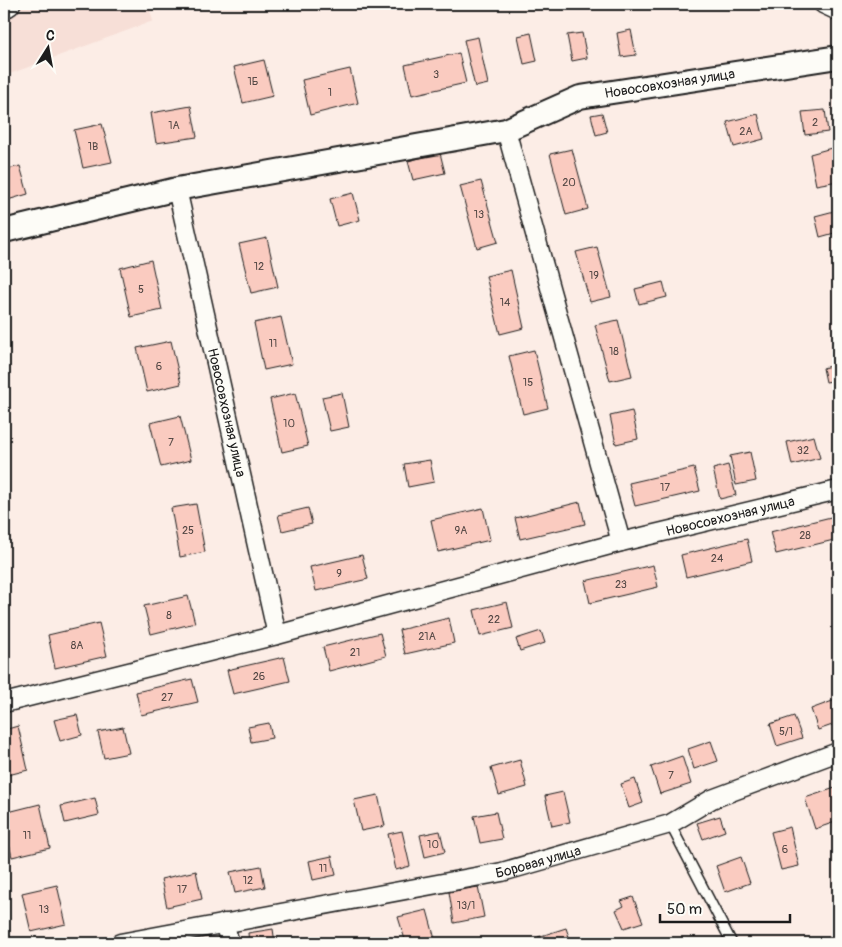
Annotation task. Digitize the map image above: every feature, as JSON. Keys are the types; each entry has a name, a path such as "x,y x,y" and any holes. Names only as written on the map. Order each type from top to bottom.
{"street":[{"path":"823,4 838,11"},
{"name":"Новосовхозная улица","path":"4,232 177,189 506,130 580,96 838,57"},
{"path":"506,130 621,542"},
{"name":"Новосовхозная улица","path":"177,189 276,635"},
{"name":"Новосовхозная улица","path":"4,703 276,635 621,542 838,490"},
{"name":"Боровая улица","path":"120,943 502,872 670,824 712,799 838,752"},
{"path":"224,923 230,943"}],"lane":[{"path":"4,15 13,9 16,4"},
{"path":"670,824 732,943"}],"shaded area":[{"path":"4,4 148,4 153,21 4,76"}],"building":[{"path":"631,30 636,55 621,57 617,33"},
{"path":"531,33 537,61 524,64 518,36"},
{"path":"582,33 587,58 572,61 567,35"},
{"path":"478,37 488,84 475,87 464,40"},
{"path":"459,53 466,83 412,95 405,65"},
{"path":"264,60 273,96 243,103 234,67"},
{"path":"350,69 358,103 310,115 302,80"},
{"path":"191,106 197,137 156,143 151,113"},
{"path":"825,110 828,132 805,135 802,112"},
{"path":"602,113 607,132 596,135 591,115"},
{"path":"758,114 764,139 734,147 727,122"},
{"path":"102,124 112,162 83,168 74,130"},
{"path":"835,147 838,159 838,181 816,185 810,154"},
{"path":"572,149 588,209 566,215 550,154"},
{"path":"440,153 445,173 413,180 408,161"},
{"path":"20,166 28,194 4,201 4,170"},
{"path":"481,181 498,242 477,248 460,186"},
{"path":"353,193 360,220 337,226 330,199"},
{"path":"838,210 838,232 820,237 815,216"},
{"path":"267,238 278,287 251,293 239,244"},
{"path":"597,247 611,297 590,302 576,252"},
{"path":"151,260 162,310 131,317 120,268"},
{"path":"511,270 524,328 500,334 486,276"},
{"path":"663,282 667,297 639,304 635,289"},
{"path":"281,317 292,364 264,370 254,323"},
{"path":"618,320 632,376 610,381 595,325"},
{"path":"171,341 181,384 147,392 137,348"},
{"path":"534,350 548,408 523,414 509,356"},
{"path":"838,364 838,380 826,382 823,368"},
{"path":"295,393 308,446 282,452 270,399"},
{"path":"342,393 349,427 330,431 322,397"},
{"path":"632,411 638,439 616,444 610,416"},
{"path":"180,416 191,460 161,467 150,423"},
{"path":"814,436 820,458 792,465 787,442"},
{"path":"750,452 756,481 736,485 730,456"},
{"path":"430,460 434,482 408,487 404,464"},
{"path":"728,465 736,495 720,499 713,469"},
{"path":"694,468 700,491 635,506 629,483"},
{"path":"580,502 585,524 520,539 515,518"},
{"path":"196,504 205,552 180,557 171,508"},
{"path":"308,508 312,524 282,531 278,515"},
{"path":"483,508 490,540 438,552 431,520"},
{"path":"835,516 838,539 776,554 770,532"},
{"path":"747,539 752,561 686,577 681,555"},
{"path":"362,555 368,579 316,591 310,567"},
{"path":"653,565 658,587 590,603 585,581"},
{"path":"188,596 195,623 151,634 144,606"},
{"path":"507,602 513,628 480,636 474,610"},
{"path":"449,618 454,643 405,654 399,630"},
{"path":"99,623 107,656 55,668 48,635"},
{"path":"541,631 545,643 520,651 516,639"},
{"path":"380,633 386,656 329,671 323,647"},
{"path":"284,657 290,681 233,694 227,670"},
{"path":"192,679 198,702 141,715 136,692"},
{"path":"838,699 838,723 818,730 811,709"},
{"path":"77,715 82,735 60,741 54,720"},
{"path":"794,716 802,738 777,746 770,724"},
{"path":"269,723 272,738 251,742 248,727"},
{"path":"18,726 28,770 4,776 4,730"},
{"path":"123,727 129,753 104,758 98,732"},
{"path":"711,741 718,761 694,769 688,749"},
{"path":"682,756 691,784 660,794 651,767"},
{"path":"520,760 527,787 499,795 491,768"},
{"path":"635,779 643,803 629,808 621,784"},
{"path":"838,787 838,821 815,829 805,798"},
{"path":"563,792 570,822 552,826 545,796"},
{"path":"378,795 385,826 361,831 354,800"},
{"path":"95,798 99,815 65,823 61,806"},
{"path":"40,804 50,848 12,857 4,822 4,813"},
{"path":"496,812 502,839 480,843 474,816"},
{"path":"720,816 725,831 703,839 697,823"},
{"path":"790,827 799,866 781,870 771,832"},
{"path":"402,831 410,866 396,870 388,834"},
{"path":"440,831 445,852 425,857 420,835"},
{"path":"332,856 336,875 313,880 309,861"},
{"path":"741,857 750,883 725,892 716,866"},
{"path":"261,866 265,887 235,893 230,872"},
{"path":"196,871 202,899 167,907 161,879"},
{"path":"57,885 66,924 31,932 22,893"},
{"path":"478,887 484,917 454,923 449,892"},
{"path":"633,897 643,922 624,928 616,910 624,906 621,901"},
{"path":"427,910 436,943 406,943 398,917"},
{"path":"566,928 571,943 540,943 538,937"},
{"path":"273,929 275,943 249,943 248,933"},
{"path":"838,933 838,943 819,943"}]}
